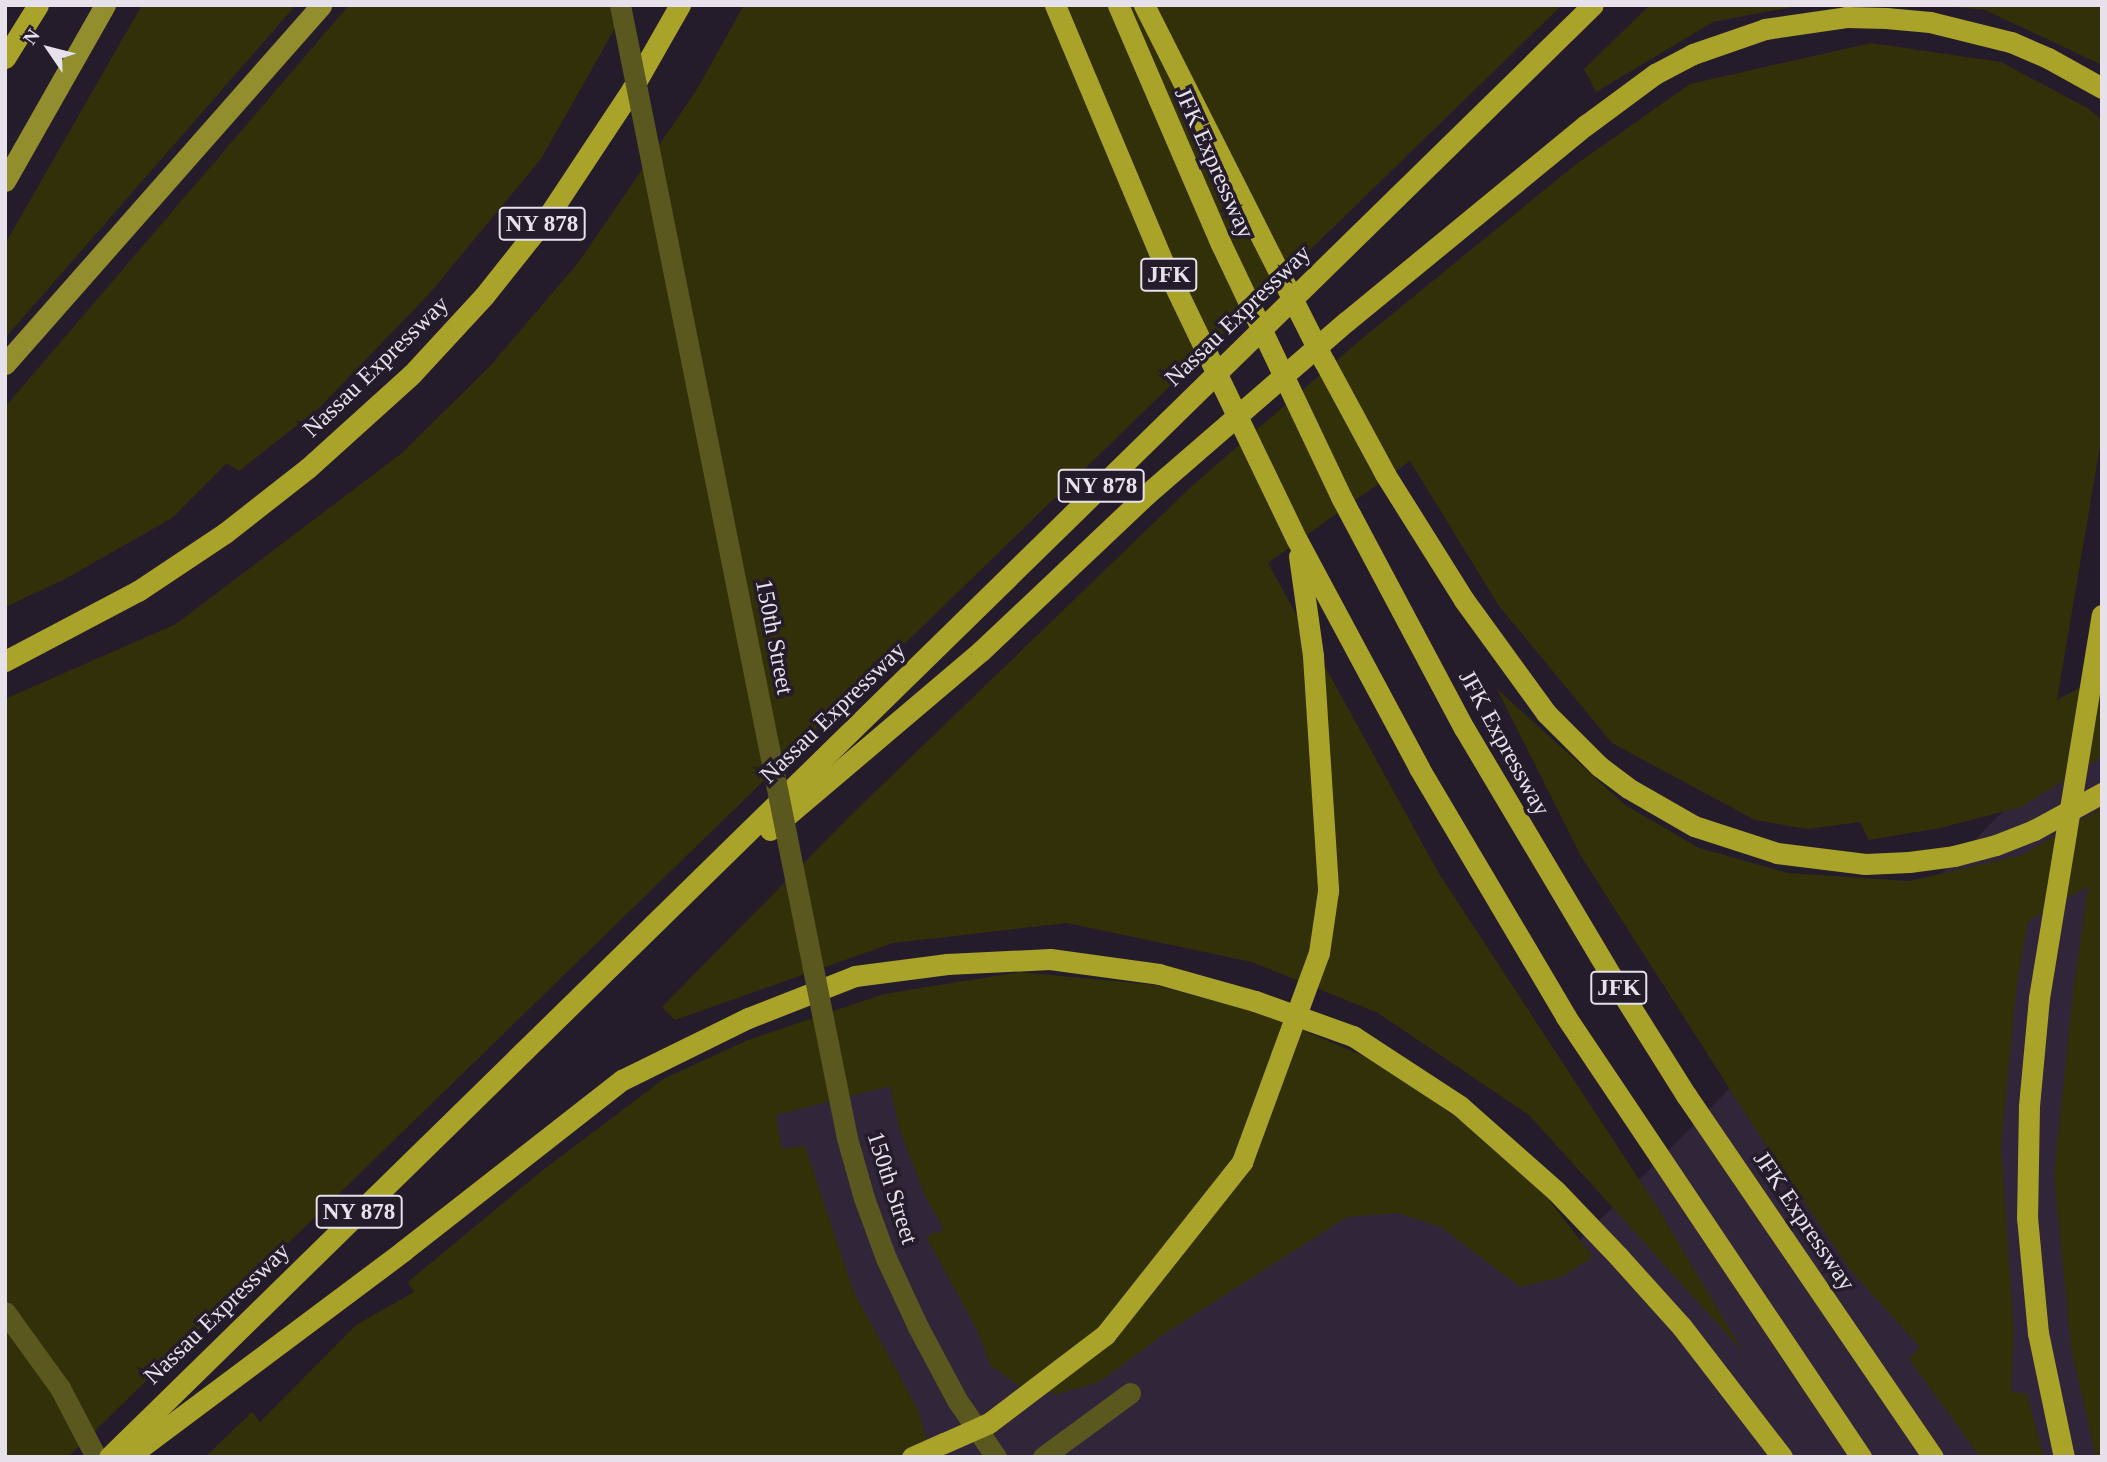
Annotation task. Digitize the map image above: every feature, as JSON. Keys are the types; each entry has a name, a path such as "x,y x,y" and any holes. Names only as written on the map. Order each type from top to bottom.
{"highway":[{"path":"5,58 38,5"},
{"name":"Nassau Expressway","path":"5,661 106,609 225,533 317,461 412,374 484,296 550,213 632,89 680,5"},
{"name":"JFK","path":"1055,5 1164,264 1297,540 1419,768 1566,1017 1861,1457"},
{"name":"JFK Expressway","path":"1118,5 1227,255 1341,497 1464,728 1610,974 1686,1095 1933,1457"},
{"path":"1144,5 1324,362 1385,474 1471,611 1546,713 1609,773 1659,808 1695,826 1777,853 1865,864 1954,856 1996,845 2034,831 2102,793"},
{"name":"Nassau Expressway","path":"109,1457 1593,5"},
{"path":"608,967 981,651 1147,494 1347,321 1595,118 1655,74 1693,54 1765,29 1846,17 1886,18 1930,22 2011,43 2049,58 2102,88"},
{"path":"912,1457 989,1423 1105,1335 1242,1161 1320,953 1328,891 1313,656 1297,540"},
{"path":"2064,1457 2038,1333 2027,1217 2029,1106 2039,998 2102,615"},
{"path":"128,1457 403,1251 622,1080 748,1018 855,976 947,964 1050,959 1159,974 1255,1000 1353,1035 1460,1106 1556,1191 1619,1258 1682,1327 1782,1457"}],"main road":[{"path":"5,181 105,5"},
{"path":"5,364 321,5"}],"street":[{"name":"150th Street","path":"620,5 847,1138 881,1246 918,1327 957,1400 996,1457"},
{"path":"5,1312 60,1388 96,1457"},
{"path":"1043,1457 1130,1393"}],"shaded area":[{"path":"142,5 296,5 5,338 5,244"},
{"path":"349,5 628,5 541,159 428,295 320,407 239,471 227,463 172,518 65,579 5,607 5,407"},
{"path":"744,5 1562,5 68,1457 5,1457 5,699 176,624 402,453 491,365 578,263 696,91"},
{"path":"1650,5 1803,5 1713,22 1596,92 1584,69"},
{"path":"1935,5 2102,5 2102,65 1985,10"},
{"path":"1871,43 2001,62 2089,109 2102,120 2102,434 2057,700 2102,676 2102,757 2021,807 1940,828 1869,840 1860,822 1808,829 1755,820 1612,743 1499,606 1410,461 1268,563 1438,872 1659,1210 1744,1353 1529,1115 1378,1013 1252,962 1067,923 893,943 675,1020 662,1007 850,816 1192,486 1358,342 1575,165 1690,84"},
{"path":"1497,689 1625,805 1699,848 1788,873 1909,881 2022,855 2102,808 2102,1457 2096,1457 2071,1348 2054,1175 2073,992 2088,886 2028,921 2017,983 2001,1145 2014,1331 2011,1391 2027,1394 2044,1457 1980,1457 1909,1359 1920,1347 1852,1272 1758,1133 1581,856"},
{"path":"2102,711 2102,1457 324,1457 664,1124 948,1038 1574,1246"},
{"path":"1020,972 1155,985 1267,1015 1382,1064 1492,1143 1546,1196 1593,1257 1561,1277 1520,1287 1441,1227 1397,1213 1347,1217 1167,1332 1099,1382 1058,1394 1021,1387 991,1366 977,1330 926,1236 944,1230 925,1196 899,1128 890,1086 776,1115 782,1149 805,1146 854,1292 919,1412 931,1457 205,1457 252,1412 260,1422 356,1325 414,1292 408,1282 543,1170 665,1078 748,1040 884,994"}]}
